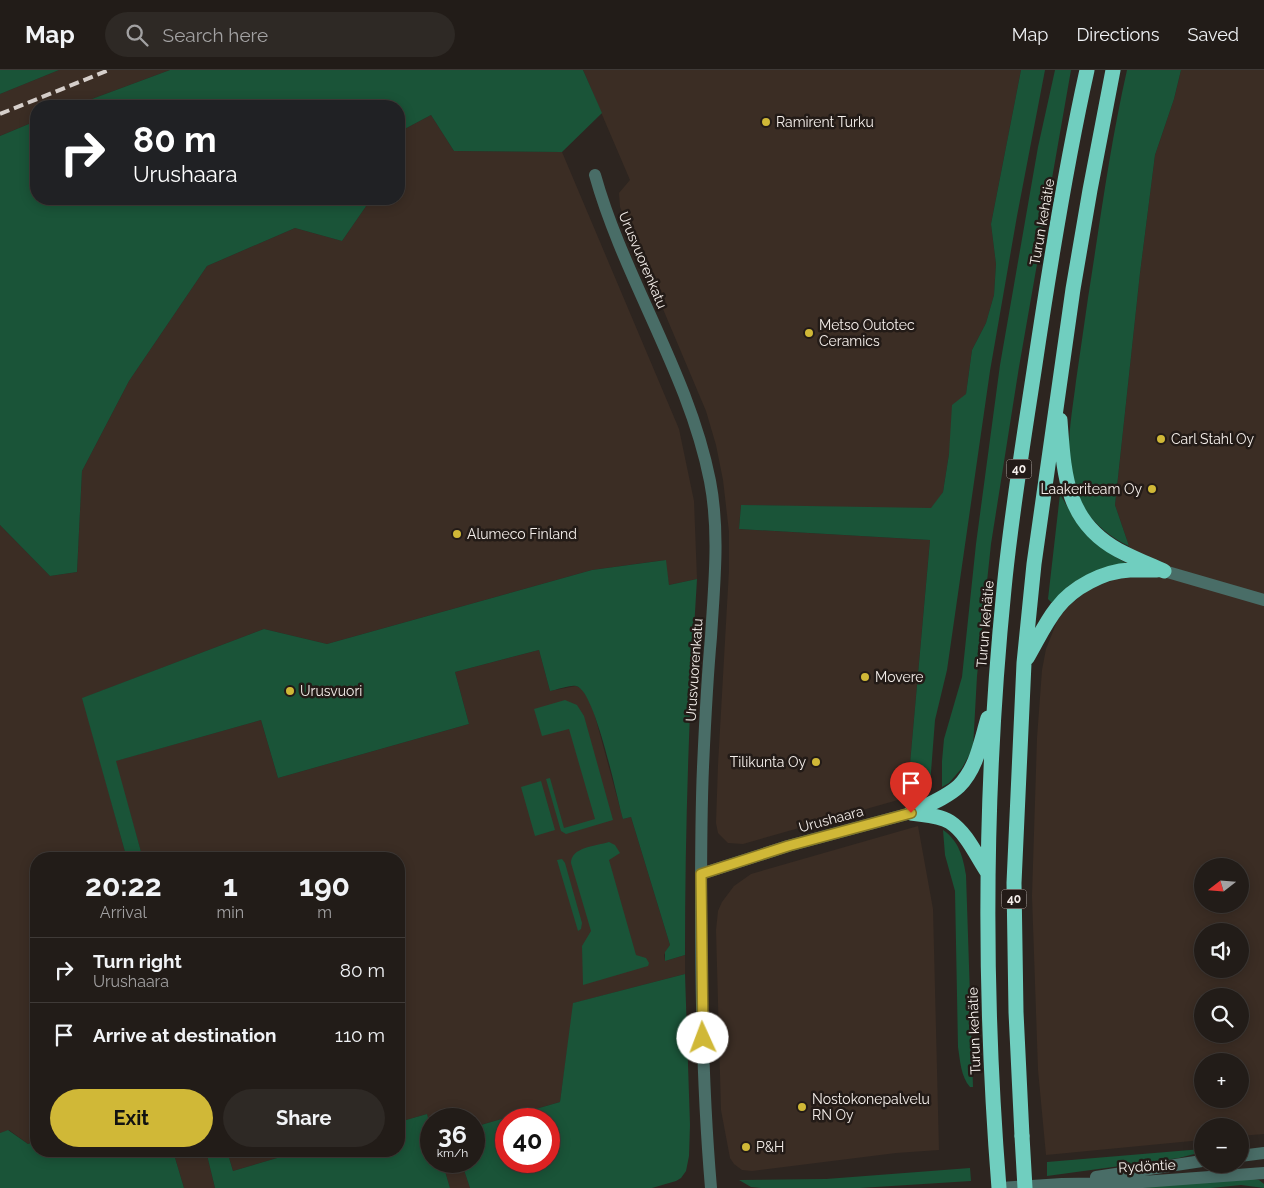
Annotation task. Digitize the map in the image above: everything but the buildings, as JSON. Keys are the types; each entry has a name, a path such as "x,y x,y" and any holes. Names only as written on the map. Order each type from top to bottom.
{"highway":[{"name":"Turun kehätie","path":"1000,1188 994,1137 989,1024 988,873 995,695 1004,588 1021,454 1062,195 1087,70"},
{"name":"40","path":"1025,1188 1016,1012 1014,883 1024,663 1034,564 1058,387 1090,190 1114,70"},
{"path":"1058,387 1064,471 1076,509 1084,522 1103,540 1117,549 1164,571"},
{"path":"1024,663 1056,609 1076,589 1118,572 1130,570 1164,571"},
{"path":"911,813 946,795 958,786 970,772 995,695"},
{"path":"911,813 949,822 962,834 988,873"}],"street":[{"name":"Urusvuorenkatu","path":"595,175 605,209 687,403 710,480 715,521 716,549 703,770 701,874 702,1003 711,1188"},
{"path":"1164,571 1264,600"},
{"name":"Urushaara","path":"701,874 788,846 911,813"},
{"path":"1249,1155 1264,1153"},
{"name":"Rydöntie","path":"1062,1184 1129,1171 1194,1162"},
{"name":"Rydöntie","path":"1000,1188 1264,1173"}],"shaded area":[{"path":"59,70 170,70 89,100 30,100 30,124 0,136 0,94"},
{"path":"583,70 1021,70 991,224 996,264 994,295 986,323 972,350 966,394 949,454 943,492 932,509 741,505 739,529 930,540 909,775 912,796 743,844 728,843 718,833 716,823 718,765 729,570 729,532 723,480 716,445 706,411 620,207 619,193 630,180"},
{"path":"1181,70 1264,70 1264,1134 1249,1135 1249,1118 1194,1118 1194,1141 1046,1155 1038,1070 1032,896 1037,738 1042,670 1046,649 1058,619 1066,608 1089,589 1122,577 1129,546 1115,505 1140,273 1155,155 1174,99"},
{"path":"431,115 454,151 562,152 679,429 694,501 697,579 669,585 665,560 592,570 327,644 264,629 83,698 125,852 30,852 30,1143 28,1144 9,1130 0,1133 0,525 50,576 77,572 82,471 129,381 207,266 295,228 342,241 367,205 405,205 405,129"},
{"path":"539,650 550,691 576,686 582,689 592,705 623,819 631,817 670,945 664,955 665,961 685,955 685,974 574,1003 560,1102 539,1108 495,1108 495,1121 485,1124 485,1108 420,1108 420,1116 405,1120 405,852 141,852 115,761 261,720 278,778 469,724 455,672"},
{"path":"918,826 933,909 939,1150 896,1153 752,1171 742,1170 730,1158 721,1110 716,930 718,911 722,902 734,886 751,874"},
{"path":"175,1157 207,1157 215,1188 184,1188"},
{"path":"229,1157 281,1157 233,1171"},
{"path":"446,1173 465,1173 470,1188 450,1188"}],"green space":[{"path":"0,70 59,70 0,94"},
{"path":"170,70 583,70 602,113 562,152 454,151 431,115 405,129 405,100 89,100"},
{"path":"1021,70 1045,70 990,371 947,670 935,720 930,785 912,796 909,775 930,540 739,529 741,505 931,508 943,492 949,454 952,405 966,394 972,350 986,323 994,295 996,264 991,224"},
{"path":"1055,70 1071,70 1019,367 991,544 977,676 973,748 962,768 949,783 942,787 944,739 962,677 976,544 1000,365 1038,147"},
{"path":"1127,70 1181,70 1174,99 1155,155 1140,273 1115,505 1129,546 1104,530 1084,508 1071,477 1069,450 1072,408 1088,298 1110,155"},
{"path":"30,124 30,205 367,205 342,241 295,228 207,266 129,381 82,471 77,572 50,576 0,525 0,136"},
{"path":"1060,494 1073,516 1087,534 1104,549 1126,563 1079,579 1067,587 1052,603 1048,599"},
{"path":"666,560 669,585 697,579 688,767 685,955 665,961 665,952 670,945 631,817 623,819 598,724 591,705 583,692 576,686 550,691 539,650 455,672 469,724 278,778 261,720 116,761 141,852 125,852 82,698 264,629 327,644 592,570"},
{"path":"565,700 577,705 584,716 613,820 566,834 561,831 546,779 550,778 564,828 595,819 569,729 542,736 534,709"},
{"path":"541,781 555,830 535,836 521,787"},
{"path":"943,830 957,844 966,875 973,1087 970,1087 967,1083 961,1068 958,1047 955,891 945,855"},
{"path":"609,842 615,845 620,853 609,860 636,955 646,958 649,963 648,966 583,985 582,946 591,931 571,863 572,858 580,850"},
{"path":"562,859 565,863 582,923 581,929 578,931 557,860"},
{"path":"685,974 690,1125 689,1156 686,1171 681,1178 652,1188 470,1188 465,1173 485,1173 485,1124 495,1121 495,1173 560,1173 560,1108 539,1108 560,1102 573,1003"},
{"path":"420,1116 420,1173 446,1173 450,1188 215,1188 207,1157 229,1157 233,1171 281,1157 405,1157 405,1120"},
{"path":"8,1130 28,1144 30,1143 30,1157 175,1157 184,1188 0,1188 0,1133"},
{"path":"1194,1150 1194,1154 1179,1158 1047,1176 1047,1162"},
{"path":"970,1168 971,1181 860,1188 761,1188 751,1187 739,1180 826,1179"},
{"path":"1247,1178 1259,1180 1264,1184 1264,1188 1241,1185 1211,1188 1118,1188"}],"railway":[{"path":"35,100 109,70"},
{"path":"0,114 30,102"}],"place":[{"name":"Ramirent Turku","path":"766,122"},
{"name":"Metso Outotec Ceramics","path":"809,333"},
{"name":"Carl Stahl Oy","path":"1161,439"},
{"name":"Laakeriteam Oy","path":"1152,489"},
{"name":"Alumeco Finland","path":"457,534"},
{"name":"Movere","path":"865,677"},
{"name":"Urusvuori","path":"290,691"},
{"name":"Tilikunta Oy","path":"816,762"},
{"name":"Nostokonepalvelu RN Oy","path":"802,1107"},
{"name":"P&H","path":"746,1147"}],"route":[{"path":"703,1038 701,874 788,846 911,813"}]}
